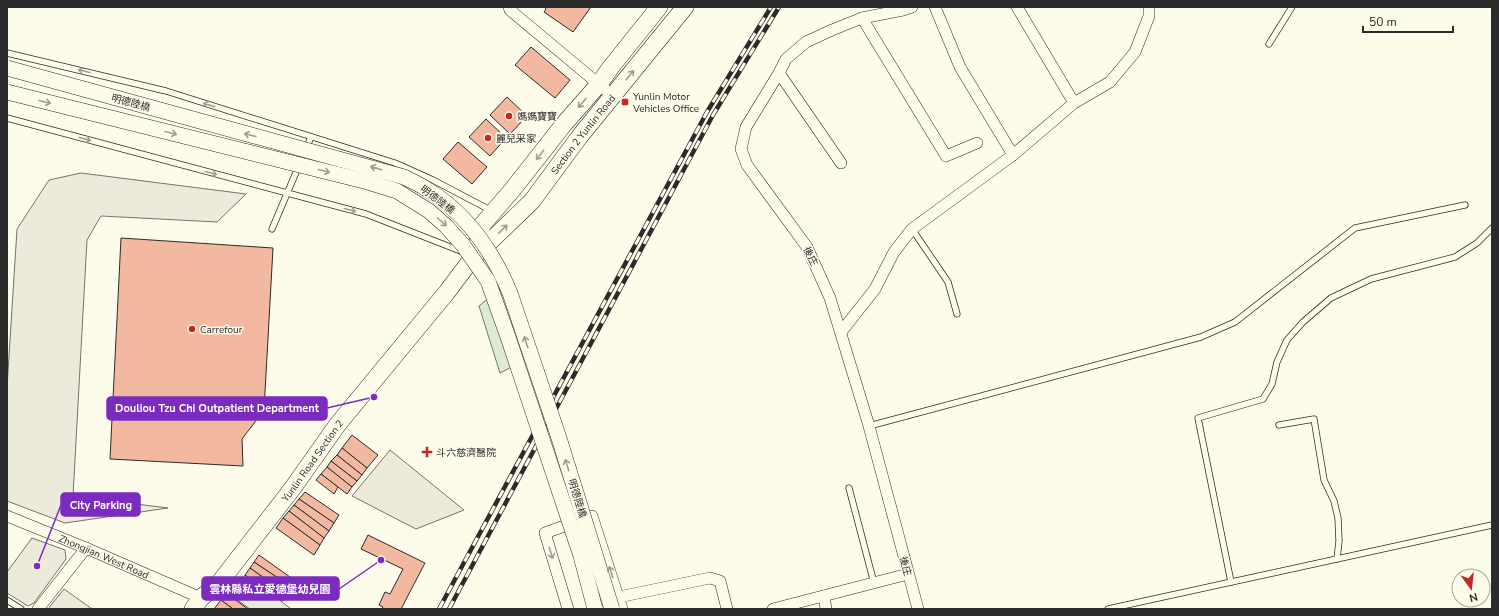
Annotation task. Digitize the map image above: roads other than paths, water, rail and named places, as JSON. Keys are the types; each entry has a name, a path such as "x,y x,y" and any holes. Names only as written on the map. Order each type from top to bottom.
{"main road":[{"name":"Section 2 Yunlin Road","path":"494,212 564,124 599,84 659,7"},
{"name":"Section 2 Yunlin Road","path":"474,256 532,201 580,136 685,7"},
{"name":"明德陸橋","path":"7,68 404,176 429,190 450,206 473,228 486,246 500,270 510,293 616,603"},
{"name":"明德陸橋","path":"7,92 368,182 397,191 429,211 446,226 463,245 488,281 511,344 581,556 595,609"},
{"name":"Yunlin Road Section 2","path":"197,604 220,582 292,489 338,424 447,292 474,256 482,225 494,212"}],"street":[{"name":"後庄","path":"912,7 862,18 806,42 786,59 746,126 740,149 748,165 807,247 830,298 869,426 918,609"},
{"path":"935,7 960,67 1013,155"},
{"path":"1018,7 1074,103"},
{"path":"841,332 875,290 894,252 912,229 1013,155 1074,103 1110,82 1134,52 1149,16 1149,7"},
{"path":"511,8 613,96"},
{"path":"862,18 946,156 977,142"},
{"path":"779,73 841,163"},
{"name":"Zhongjian West Road","path":"7,516 86,548 197,604"},
{"path":"568,609 545,533 592,516 616,603 622,609"},
{"path":"38,609 86,548"},
{"path":"773,609 908,574"},
{"path":"616,603 710,578 720,581 727,609"},
{"path":"824,596 826,609"}],"lane":[{"path":"1269,44 1292,7"},
{"path":"7,53 166,91 395,163 433,180 494,212"},
{"path":"7,118 366,214 474,256"},
{"path":"272,229 311,137"},
{"path":"869,426 1201,336 1235,322 1355,228 1465,205"},
{"path":"1231,582 1198,418 1263,399 1272,384 1277,362 1287,340 1303,322 1331,298 1370,279 1455,257 1477,243 1492,228"},
{"path":"912,229 948,282 957,314"},
{"path":"1279,425 1314,419 1324,480 1334,501 1338,518 1339,541 1337,559"},
{"path":"849,488 874,583"},
{"path":"1108,609 1492,525"},
{"path":"7,600 21,609"}],"railway":[{"path":"439,609 707,112 771,7"},
{"path":"449,609 713,115 779,7"}],"place":[{"name":"Yunlin Motor Vehicles Office","path":"625,102"},
{"name":"媽媽寶寶","path":"509,116"},
{"name":"麗兒采家","path":"488,138"},
{"name":"Carrefour","path":"192,329"},
{"name":"Douliou Tzu Chi Outpatient Department","path":"374,397"},
{"name":"斗六慈濟醫院","path":"427,452"},
{"name":"雲林縣私立愛德堡幼兒園","path":"381,560"},
{"name":"City Parking","path":"37,566"}]}
